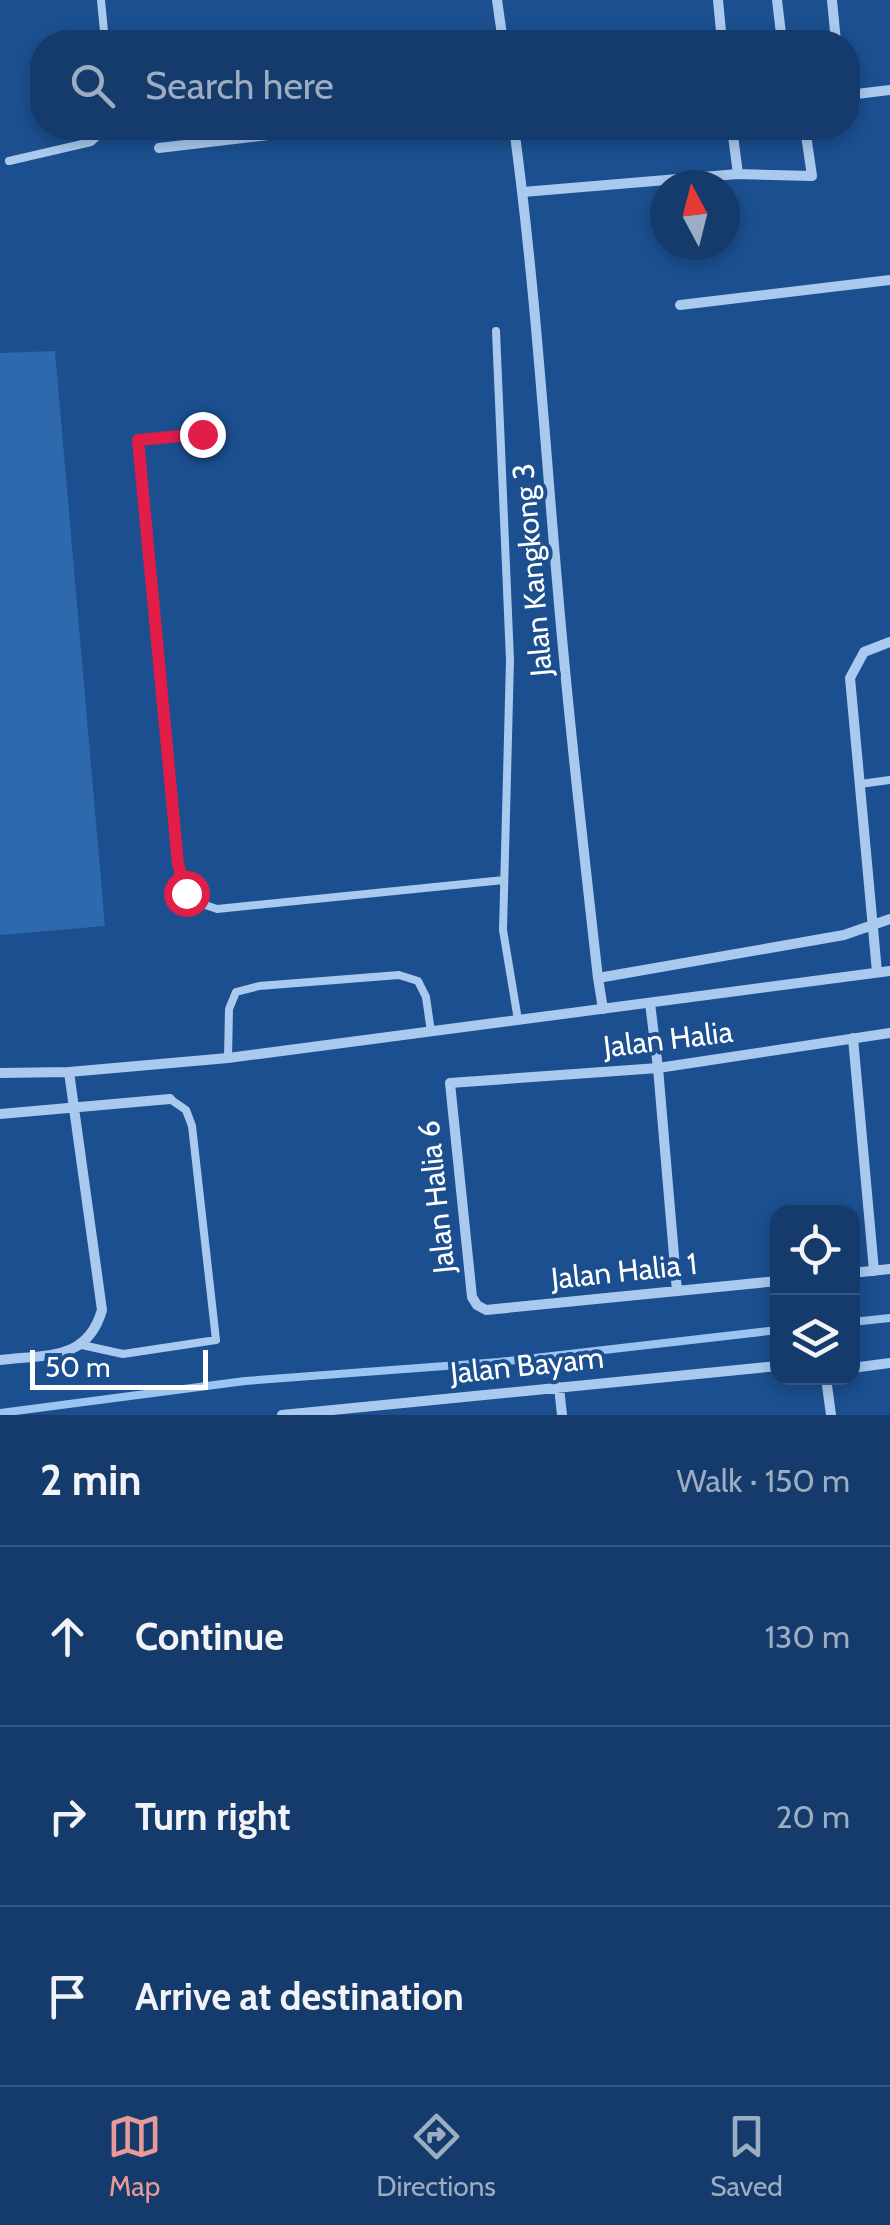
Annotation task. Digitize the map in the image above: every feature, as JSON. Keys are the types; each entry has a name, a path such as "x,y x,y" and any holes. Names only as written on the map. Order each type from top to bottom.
{"street":[{"path":"497,0 501,30"},
{"path":"718,0 721,30"},
{"path":"778,0 781,30"},
{"path":"832,0 835,30"},
{"path":"860,93 890,90"},
{"path":"159,148 227,140"},
{"name":"Jalan Kangkong 3","path":"516,140 564,658 603,1009"},
{"path":"734,140 737,170"},
{"path":"740,174 812,176 807,140"},
{"path":"523,192 650,181"},
{"path":"680,305 890,280"},
{"path":"877,972 850,678 864,652 890,642"},
{"path":"598,978 844,935 890,920"},
{"path":"0,1073 69,1072 228,1058 890,971"},
{"path":"650,1003 677,1291"},
{"name":"Jalan Halia","path":"450,1083 658,1068 890,1033"},
{"path":"853,1038 874,1271"},
{"path":"0,1360 67,1351 82,1345 96,1329 102,1310 69,1072"},
{"name":"Jalan Halia 6","path":"450,1083 476,1305"},
{"path":"0,1114 170,1099"},
{"path":"860,1272 890,1269"},
{"name":"Jalan Halia 1","path":"476,1305 486,1310 770,1281"},
{"path":"860,1367 890,1362"},
{"name":"Jalan Bayam","path":"282,1415 770,1367"},
{"path":"827,1385 831,1415"},
{"path":"558,1387 562,1415"}],"lane":[{"path":"101,0 104,30"},
{"path":"8,161 93,140"},
{"path":"496,331 510,660 502,930 518,1020"},
{"path":"202,434 138,440 178,864 186,893 196,903 217,909 504,880"},
{"path":"860,784 890,780"},
{"path":"228,1058 229,1008 236,992 258,986 399,975 418,981 426,997 431,1032"},
{"path":"82,1345 123,1354 216,1340 192,1126 186,1110 170,1099"}],"shaded area":[{"path":"55,351 105,926 0,935 0,353"}],"waterway":[{"path":"860,1321 890,1318"},
{"path":"0,1413 245,1381 499,1362 770,1331"}],"route":[{"path":"186,893 178,864 138,440 202,434"}]}
